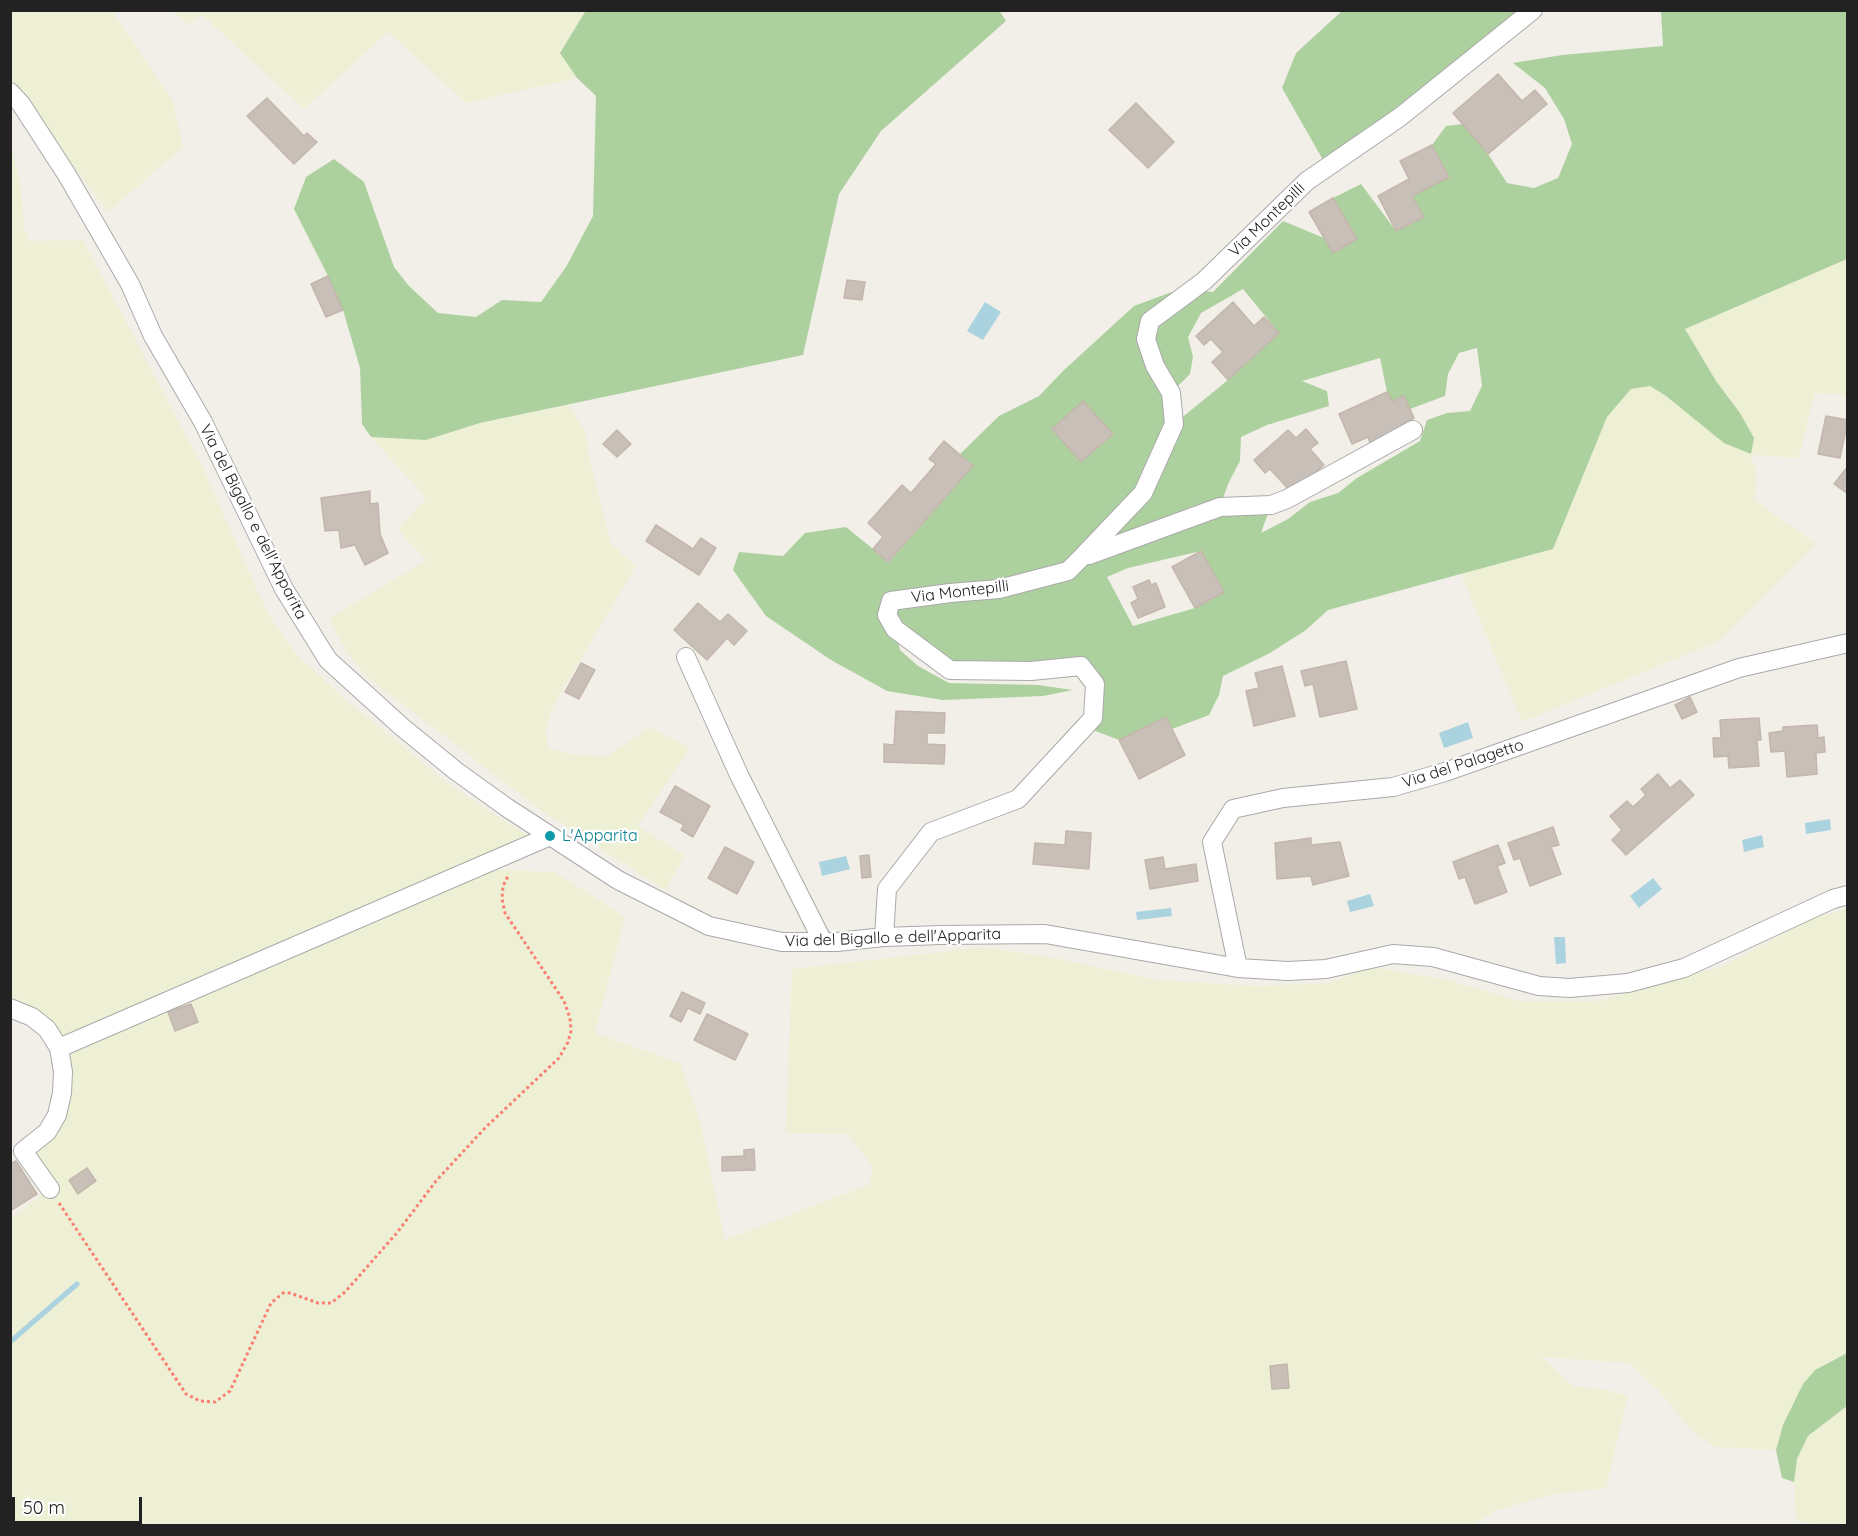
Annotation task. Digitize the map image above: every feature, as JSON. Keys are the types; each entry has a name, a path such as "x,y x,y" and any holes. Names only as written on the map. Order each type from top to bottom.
{"street":[{"name":"Via Montepilli","path":"884,937 887,889 931,832 1018,799 1093,718 1095,684 1081,666 1031,671 950,670 895,629 887,615 891,601 999,589 1068,571 1143,493 1174,424 1171,393 1155,366 1146,339 1150,321 1204,281 1307,181 1400,117 1533,10"},
{"name":"Via del Bigallo e dell'Apparita","path":"10,92 21,104 67,176 130,285 153,336 202,422 284,589 328,660 402,727 456,771 618,880 710,926 782,942 823,942 884,937 1045,934 1238,968 1288,971 1326,969 1393,954 1433,957 1539,986 1569,988 1628,983 1684,968 1833,899 1848,895"},
{"path":"1082,557 1220,507 1271,505 1287,499 1413,430"},
{"name":"Via del Palagetto","path":"1238,968 1212,842 1233,809 1282,798 1393,787 1444,772 1739,668 1848,643"},
{"path":"686,657 739,775 823,942"},
{"path":"59,1048 550,836"},
{"path":"10,1008 32,1017 47,1029 59,1048 63,1072 62,1093 57,1115 47,1132 23,1151 50,1189"}],"path":[{"path":"50,1189 186,1394 200,1401 214,1402 230,1391 271,1302 283,1293 290,1293 318,1303 331,1303 345,1292 396,1234 435,1181 485,1128 559,1058 568,1042 571,1030 570,1018 564,1001 505,913 501,899 503,886 513,868 505,856"}],"green space":[{"path":"583,10 585,12 560,52 577,78 466,103 388,32 304,109 202,15 188,25 173,11"},
{"path":"999,10 1006,21 881,131 839,194 803,355 480,423 426,440 371,437 362,424 360,368 343,310 294,209 306,177 334,159 364,182 394,267 409,286 438,313 476,317 502,300 541,302 566,267 593,216 596,96 577,78 560,53 584,11"},
{"path":"11,11 112,11 173,101 183,147 108,212 11,84"},
{"path":"1342,11 1533,11 1327,167 1282,88 1296,53"},
{"path":"1661,11 1847,11 1847,259 1685,329 1754,438 1751,454 1724,443 1666,396 1650,386 1631,389 1607,417 1553,549 1328,610 1306,630 1270,653 1223,676 1219,695 1209,715 1172,729 1166,717 1119,740 1085,727 1095,684 1081,666 950,670 895,630 900,650 918,666 949,683 1038,685 1073,690 1043,696 943,700 887,691 831,660 766,616 733,570 739,552 783,556 805,533 846,527 889,562 973,466 960,454 999,416 1039,396 1134,306 1180,289 1213,292 1283,221 1324,238 1334,253 1357,239 1333,198 1361,184 1396,231 1423,217 1412,196 1449,177 1432,145 1446,126 1463,124 1488,154 1507,183 1534,188 1558,178 1572,144 1564,119 1545,88 1513,63 1562,55 1663,46","holes":["1243,289 1279,333 1228,380 1174,424 1171,393 1190,374 1193,357 1188,337 1201,313","1477,348 1482,386 1470,411 1447,413 1427,420 1420,441 1357,478 1338,493 1310,502 1288,519 1261,533 1271,505 1220,507 1228,484 1240,461 1241,437 1267,425 1329,406 1327,391 1302,381 1380,358 1387,392 1392,401 1404,396 1410,409 1445,396 1448,374 1459,353","1201,551 1224,592 1195,608 1133,626 1107,577 1128,568"]},
{"path":"10,142 21,188 24,227 29,241 83,240 200,462 268,614 296,654 347,701 454,788 537,842 475,869 555,872 625,917 595,1033 680,1063 700,1121 725,1240 870,1184 872,1166 847,1134 786,1133 792,969 985,947 1060,959 1157,980 1257,986 1329,983 1372,967 1448,980 1519,1001 1598,1001 1723,966 1814,918 1847,909 1847,1353 1827,1362 1783,1425 1776,1450 1714,1447 1690,1429 1661,1393 1629,1363 1542,1357 1573,1386 1608,1390 1628,1396 1606,1488 1554,1494 1498,1510 1472,1525 11,1525 11,1219 49,1189 23,1151 57,1115 59,1048 11,1008"},
{"path":"1847,259 1847,395 1815,393 1799,458 1751,455 1756,471 1755,500 1816,544 1719,641 1522,722 1461,574 1553,549 1607,417 1631,389 1650,386 1751,454 1754,438 1685,329"},
{"path":"569,405 585,431 590,462 611,544 636,566 556,701 545,729 548,748 576,755 608,756 649,727 690,748 638,826 685,856 665,890 545,813 368,678 346,651 329,619 426,560 398,530 426,498 371,437 426,440 480,423"},
{"path":"1847,1353 1847,1406 1808,1436 1797,1459 1794,1482 1782,1478 1776,1450 1783,1425 1803,1384 1815,1370"},
{"path":"1847,1406 1847,1525 1823,1525 1796,1520 1794,1482 1797,1459 1808,1436"}],"water":[{"path":"985,302 1001,312 983,340 967,331"},
{"path":"1468,722 1473,738 1444,748 1439,733"},
{"path":"1830,819 1831,830 1806,834 1805,823"},
{"path":"1762,835 1764,847 1744,852 1742,840"},
{"path":"846,856 850,869 822,876 819,862"},
{"path":"1653,878 1662,889 1639,908 1630,896"},
{"path":"1370,894 1374,906 1350,912 1347,901"},
{"path":"1171,908 1172,916 1137,920 1136,912"},
{"path":"1554,937 1565,937 1566,963 1556,964"}],"building":[{"path":"1498,74 1522,101 1535,90 1547,104 1488,154 1453,113"},
{"path":"267,98 304,136 307,133 317,142 294,164 247,116"},
{"path":"1136,103 1174,142 1148,168 1109,130"},
{"path":"1432,145 1449,177 1412,196 1424,217 1396,231 1378,196 1409,179 1400,161"},
{"path":"1333,198 1357,239 1333,253 1309,212"},
{"path":"328,276 343,310 326,317 311,284"},
{"path":"847,280 865,282 862,300 844,298"},
{"path":"1233,302 1254,326 1264,317 1279,333 1228,380 1212,362 1223,352 1211,339 1204,345 1196,336"},
{"path":"1387,392 1392,401 1404,396 1414,418 1401,424 1404,431 1371,446 1368,437 1352,444 1339,414"},
{"path":"1083,401 1113,434 1081,462 1052,429"},
{"path":"1826,416 1848,420 1840,458 1818,454"},
{"path":"1306,429 1318,443 1310,449 1324,465 1292,493 1270,469 1265,473 1254,460 1288,430 1296,438"},
{"path":"617,430 631,444 617,457 603,444"},
{"path":"944,441 973,466 888,562 873,549 883,537 868,523 902,485 911,493 936,464 929,459"},
{"path":"1848,466 1848,494 1834,484"},
{"path":"370,491 370,504 378,503 380,534 388,553 365,565 355,545 341,548 339,530 325,531 321,498"},
{"path":"656,525 693,549 701,538 716,548 699,575 646,541"},
{"path":"1201,551 1224,592 1195,608 1172,567"},
{"path":"1149,580 1151,585 1156,583 1165,607 1138,618 1131,603 1138,599 1133,587"},
{"path":"698,603 720,622 728,614 747,631 734,645 727,638 707,660 674,630"},
{"path":"1346,661 1357,709 1320,717 1313,684 1305,686 1301,671"},
{"path":"581,663 595,670 579,699 565,692"},
{"path":"1282,666 1295,716 1254,726 1246,691 1259,688 1255,673"},
{"path":"1690,697 1697,712 1682,719 1675,705"},
{"path":"896,711 945,713 944,733 927,733 927,744 945,745 944,764 884,762 884,744 894,745"},
{"path":"1166,717 1185,755 1139,779 1119,740"},
{"path":"1759,718 1761,740 1757,740 1759,766 1729,768 1728,756 1714,757 1713,738 1721,738 1720,720"},
{"path":"1817,725 1818,738 1824,737 1825,752 1816,753 1817,774 1787,777 1785,751 1771,752 1769,733 1783,731 1783,727"},
{"path":"1658,774 1670,788 1680,780 1694,795 1626,855 1612,840 1622,830 1610,816 1627,801 1633,807 1646,795 1641,789"},
{"path":"675,786 710,806 693,837 681,830 684,825 660,812"},
{"path":"1553,827 1559,845 1551,847 1561,874 1530,886 1520,858 1514,860 1508,843"},
{"path":"1066,831 1091,833 1089,869 1033,864 1035,843 1065,845"},
{"path":"1311,838 1311,845 1340,842 1349,876 1313,885 1311,876 1277,879 1275,843"},
{"path":"1498,845 1505,863 1497,866 1507,892 1475,904 1465,877 1459,879 1453,862"},
{"path":"725,847 754,862 737,894 708,878"},
{"path":"869,855 871,877 862,878 860,856"},
{"path":"1163,857 1165,869 1196,864 1198,881 1150,889 1145,860"},
{"path":"682,992 705,1003 700,1014 688,1008 681,1022 670,1016"},
{"path":"191,1004 198,1022 175,1031 168,1012"},
{"path":"707,1014 748,1034 735,1060 694,1040"},
{"path":"754,1149 755,1170 722,1171 722,1157 744,1156 744,1150"},
{"path":"16,1161 37,1194 10,1211 10,1164"},
{"path":"87,1168 96,1181 78,1194 69,1180"},
{"path":"1287,1364 1289,1388 1272,1389 1270,1366"}],"waterway":[{"path":"10,1342 77,1284"}],"place":[{"name":"L'Apparita","path":"550,836"}]}
